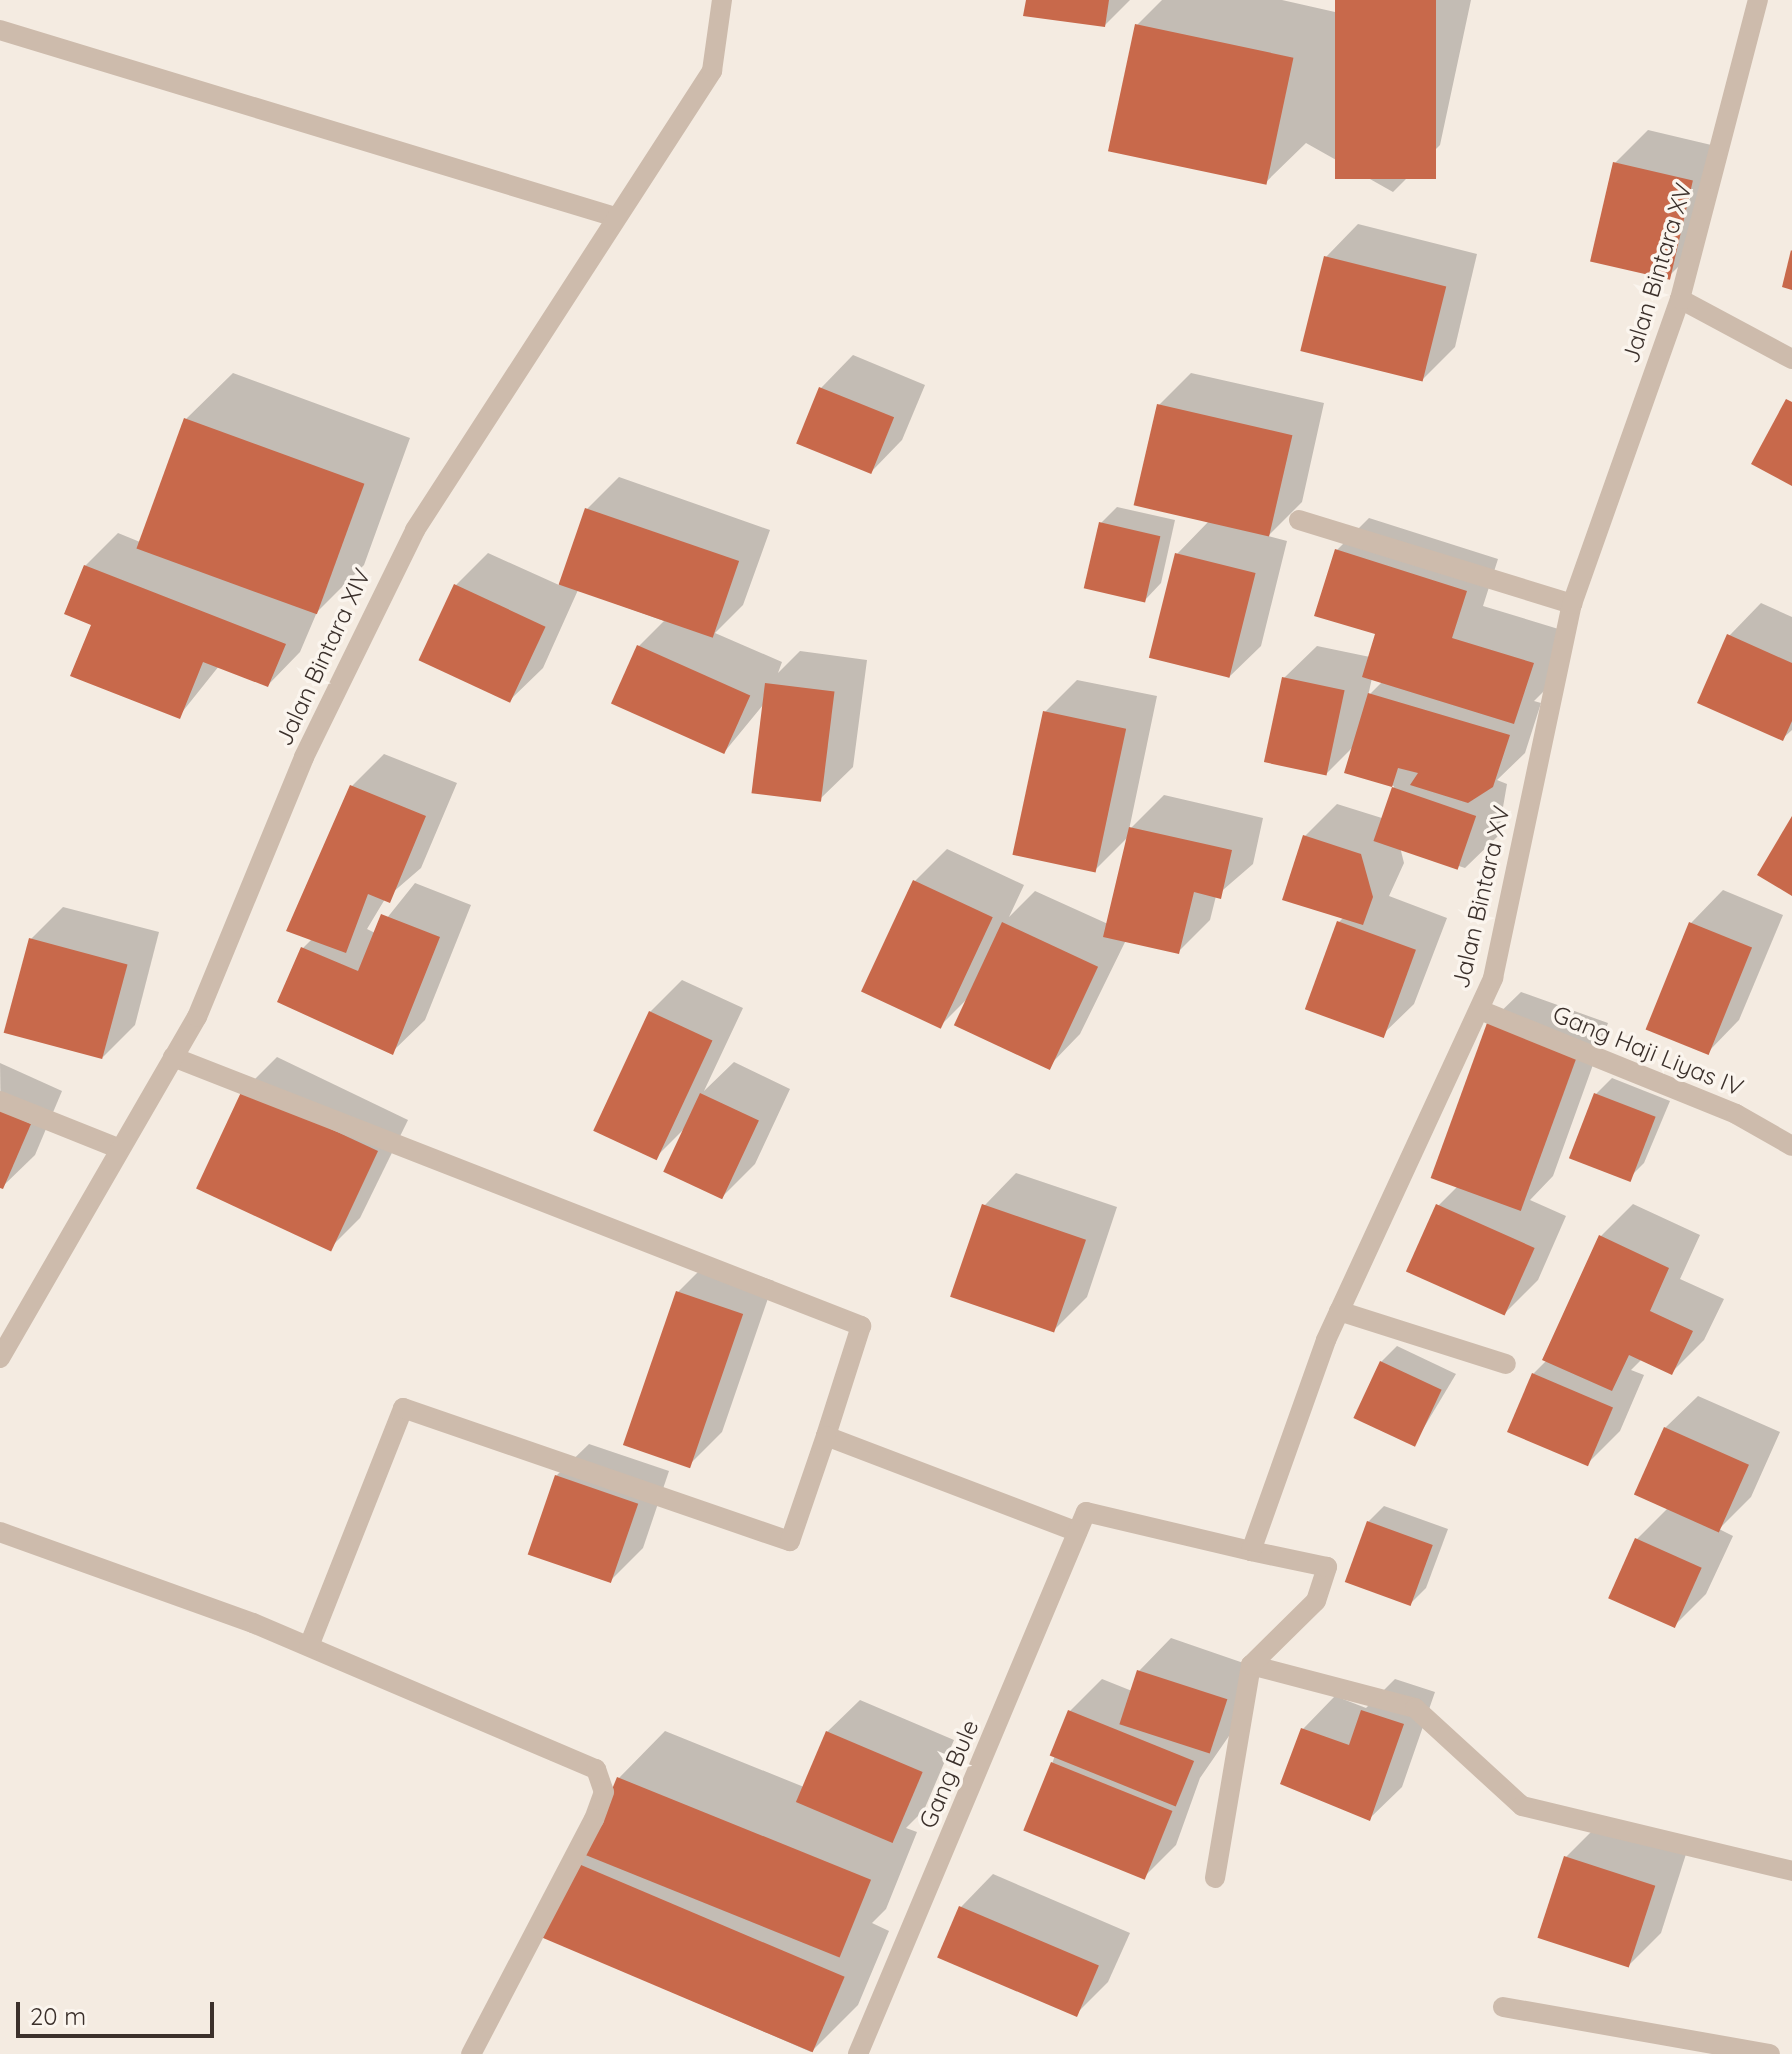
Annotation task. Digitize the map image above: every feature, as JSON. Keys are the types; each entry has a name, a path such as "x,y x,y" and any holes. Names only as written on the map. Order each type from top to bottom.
{"street":[{"name":"Jalan Bintara XIV","path":"0,1358 173,1057 392,572 615,217 712,71 722,0"},
{"name":"Jalan Bintara XV","path":"1251,1551 1339,1311 1493,978 1572,604 1680,299 1758,0"},
{"path":"0,30 615,217"},
{"path":"1680,299 1792,359"},
{"path":"1299,520 1572,604"},
{"name":"Gang Haji Liyas IV","path":"1480,1010 1736,1114 1792,1146"},
{"path":"173,1057 861,1326 790,1541 403,1408 309,1646"},
{"path":"0,1101 120,1149"},
{"path":"1339,1311 1506,1364"},
{"path":"826,1436 1077,1532"},
{"name":"Gang Bule","path":"858,2054 1086,1512 1251,1551"},
{"path":"0,1532 309,1646 569,1754 603,1780 594,1819 471,2054"},
{"path":"1215,1878 1251,1665 1316,1601 1327,1567 1251,1551"},
{"path":"1251,1665 1415,1708 1522,1806 1792,1871"},
{"path":"1503,2007 1770,2054"}],"building":[{"path":"1026,0 1109,0 1105,27 1023,16"},
{"path":"1335,0 1436,0 1436,179 1335,179"},
{"path":"1135,24 1293,58 1266,185 1108,151"},
{"path":"1613,162 1693,180 1670,280 1590,261"},
{"path":"1792,251 1792,290 1782,287"},
{"path":"1324,256 1446,286 1423,382 1300,351"},
{"path":"819,387 894,417 871,474 796,444"},
{"path":"1786,399 1792,402 1792,486 1751,464"},
{"path":"1157,404 1292,435 1269,537 1134,505"},
{"path":"184,418 364,484 317,614 136,549"},
{"path":"585,508 739,561 713,638 559,585"},
{"path":"1099,522 1160,536 1145,602 1084,588"},
{"path":"1335,549 1467,591 1452,638 1534,663 1514,724 1362,677 1375,634 1314,616"},
{"path":"1175,553 1256,573 1229,678 1149,658"},
{"path":"84,565 286,644 268,687 203,662 180,719 70,676 91,625 64,614"},
{"path":"454,584 546,627 510,703 419,660"},
{"path":"1727,634 1792,663 1792,721 1783,741 1697,703"},
{"path":"637,645 750,695 724,754 611,703"},
{"path":"1282,677 1345,690 1327,775 1264,762"},
{"path":"765,683 834,692 821,802 751,793"},
{"path":"1368,693 1510,735 1493,787 1468,803 1410,785 1418,773 1398,768 1392,787 1344,773"},
{"path":"1043,711 1126,729 1096,872 1012,855"},
{"path":"350,785 426,816 390,903 368,894 346,953 286,931"},
{"path":"1392,787 1476,816 1458,870 1373,841"},
{"path":"1792,816 1792,896 1757,875"},
{"path":"1129,827 1232,850 1221,899 1194,892 1179,954 1103,937"},
{"path":"1303,835 1361,854 1373,897 1363,925 1282,900"},
{"path":"913,880 993,917 941,1029 861,991"},
{"path":"381,914 440,937 393,1055 277,1002 301,947 358,971"},
{"path":"1337,921 1416,950 1384,1038 1305,1009"},
{"path":"1002,922 1098,967 1050,1070 954,1025"},
{"path":"1689,922 1752,947 1709,1055 1646,1030"},
{"path":"29,938 128,964 102,1059 4,1033"},
{"path":"649,1011 712,1041 657,1160 593,1131"},
{"path":"1487,1023 1577,1056 1521,1211 1431,1178"},
{"path":"243,1088 378,1151 331,1252 196,1189"},
{"path":"700,1093 759,1120 722,1199 663,1172"},
{"path":"1594,1093 1656,1117 1631,1182 1569,1158"},
{"path":"0,1110 31,1124 3,1189 0,1188"},
{"path":"982,1204 1086,1240 1054,1332 950,1297"},
{"path":"1436,1204 1535,1248 1505,1316 1406,1272"},
{"path":"1599,1235 1669,1268 1650,1311 1693,1331 1672,1375 1629,1355 1612,1391 1542,1360"},
{"path":"676,1291 743,1314 690,1468 623,1445"},
{"path":"1380,1361 1442,1390 1415,1447 1353,1418"},
{"path":"1532,1373 1613,1407 1588,1466 1507,1432"},
{"path":"1664,1427 1749,1465 1719,1532 1634,1495"},
{"path":"555,1475 638,1504 611,1583 528,1554"},
{"path":"1367,1521 1433,1545 1411,1606 1345,1582"},
{"path":"1635,1538 1702,1568 1675,1628 1608,1598"},
{"path":"1137,1670 1227,1699 1210,1754 1119,1724"},
{"path":"1068,1710 1194,1761 1176,1806 1050,1755"},
{"path":"1361,1710 1404,1724 1370,1821 1280,1784 1301,1728 1349,1745"},
{"path":"826,1731 923,1772 893,1843 796,1802"},
{"path":"1051,1762 1172,1811 1145,1880 1023,1831"},
{"path":"617,1777 871,1880 840,1958 586,1855"},
{"path":"1564,1856 1655,1886 1629,1967 1537,1938"},
{"path":"574,1862 845,1977 813,2052 542,1937"},
{"path":"959,1906 1099,1965 1077,2017 937,1958"}]}
